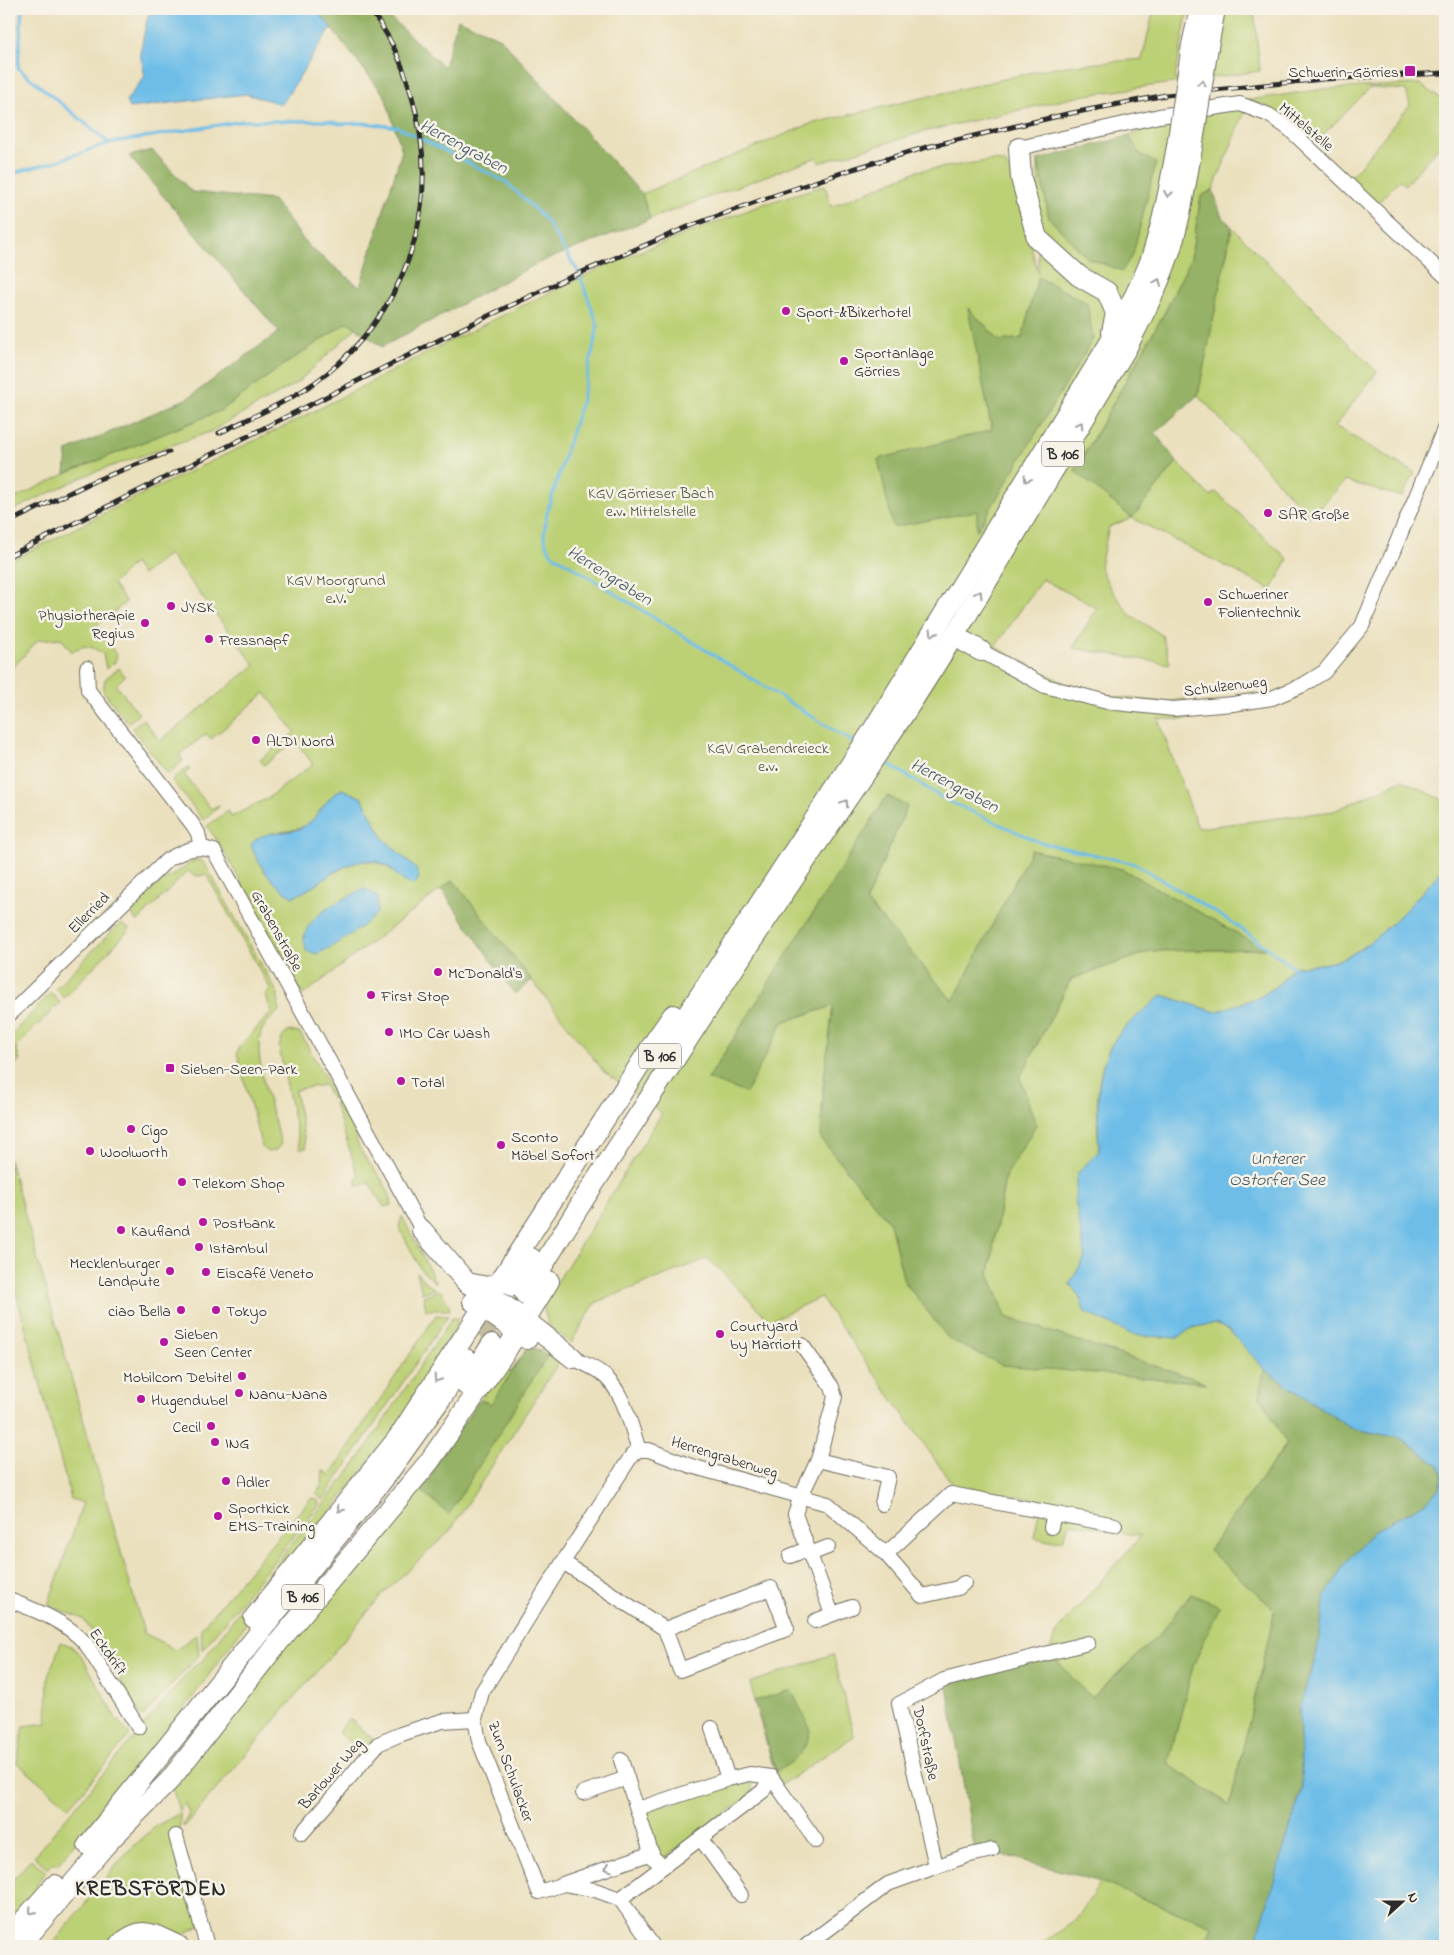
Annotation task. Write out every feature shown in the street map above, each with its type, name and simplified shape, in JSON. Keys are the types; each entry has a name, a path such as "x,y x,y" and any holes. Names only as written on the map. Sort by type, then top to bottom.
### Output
{"highway":[{"name":"B 106","path":"881,735 906,711 965,618 1127,347 1147,308 1165,266 1176,228 1185,147 1200,46 1200,9"},
{"name":"B 106","path":"1200,46 1215,9"},
{"name":"B 106","path":"20,1946 48,1914 102,1839 385,1477 442,1397 506,1317 749,945 815,833 881,735 1132,303 1150,262 1185,147"},
{"path":"1019,148 1022,178 1037,238 1079,276 1107,292 1116,313 1110,341"},
{"path":"1107,292 1125,288 1150,262"},
{"path":"906,711 946,654 973,646 965,618"},
{"path":"102,1839 170,1780 272,1650 429,1462 657,1038 774,869 815,833"},
{"path":"422,1230 465,1288 506,1317 573,1358"},
{"path":"465,1288 488,1287 506,1317"},
{"name":"B 106","path":"9,1938 102,1839"},
{"path":"28,1946 48,1914"},
{"path":"118,1946 130,1936 140,1932 148,1933 178,1946"}],"street":[{"name":"Mittelstelle","path":"1019,148 1159,116 1240,104 1269,115 1288,128 1445,276"},
{"name":"Schulzenweg","path":"973,646 1045,686 1106,702 1172,709 1233,704 1272,698 1303,685 1324,672 1362,626 1445,427"},
{"path":"87,668 88,690 193,825 198,833 200,848"},
{"name":"Ellerried","path":"9,1015 167,860 185,850 200,848"},
{"name":"Grabenstraße","path":"200,848 214,851 422,1230"},
{"path":"802,1345 832,1387 835,1397 818,1460 801,1496 795,1514 832,1614"},
{"path":"573,1358 599,1371 611,1382 619,1395 639,1450"},
{"name":"Herrengrabenweg","path":"639,1450 649,1450 691,1466 828,1504 886,1554 922,1596 958,1588 964,1583"},
{"name":"Zum Schulacker","path":"564,1884 539,1892 479,1741 475,1719 482,1692 632,1455 639,1450"},
{"path":"818,1460 888,1477 882,1504"},
{"path":"886,1554 951,1494 1052,1521 1115,1525"},
{"path":"790,1556 828,1547"},
{"path":"563,1562 665,1628 680,1670 787,1629 771,1588 665,1628"},
{"name":"Eckdrift","path":"9,1600 53,1618 78,1635 86,1644 138,1727"},
{"path":"815,1621 852,1608"},
{"name":"Dorfstraße","path":"936,1866 899,1704 944,1680 1088,1643"},
{"name":"Barlower Weg","path":"302,1833 378,1744 401,1734 442,1721 475,1719"},
{"path":"712,1728 728,1779"},
{"path":"621,1760 653,1858 664,1866"},
{"path":"638,1809 728,1779 750,1774 771,1777 816,1841"},
{"path":"620,1899 764,1791 771,1777"},
{"path":"584,1792 628,1778"},
{"path":"176,1836 207,1946"},
{"path":"701,1839 741,1895"},
{"path":"806,1946 888,1884 966,1856 992,1850"},
{"path":"564,1884 652,1853"},
{"path":"564,1884 595,1890 620,1899 653,1946"}],"green space":[{"path":"316,9 381,9 444,67 458,19 500,38 642,194 650,219 538,263 382,347 348,322 282,366 222,410 65,474 67,451 188,398 279,332 129,156 152,150 192,192 273,200 309,247 360,287 402,151 385,96"},
{"path":"1154,9 1188,9 1175,79 1211,74 1226,9 1254,9 1260,71 1086,95 923,132 819,163 817,157 650,219 642,194 810,124 1055,67 1142,59"},
{"path":"1420,84 1445,102 1445,140 1405,185 1399,180 1377,204 1350,178 1410,105 1406,90 1370,88 1313,145 1265,105 1249,101 1213,190 1201,196 1191,258 1166,310 1075,470 1132,518 1109,527 1100,566 1109,586 1129,614 1162,635 1170,664 1073,648 1097,608 1042,579 995,647 1070,686 1115,697 1166,702 1185,699 1189,719 1158,719 1198,828 1334,811 1402,780 1445,801 1445,867 1396,919 1368,944 1334,962 1293,967 1280,983 1262,996 1216,1012 1162,995 1126,1027 1116,1038 1103,1064 1097,1107 1099,1151 1077,1174 1085,1257 1070,1284 1079,1296 1085,1312 1176,1338 1204,1324 1225,1328 1242,1343 1264,1369 1260,1397 1287,1443 1209,1550 1275,1610 1230,1805 1168,1764 1193,1666 1159,1635 1091,1698 1049,1653 1056,1632 1141,1536 1070,1523 1063,1540 1049,1541 1034,1537 1041,1500 953,1485 820,1297 770,1321 708,1258 595,1303 571,1343 548,1325 543,1305 662,1113 604,1072 453,880 303,995 221,846 207,826 228,811 231,817 268,798 313,764 295,741 264,765 260,760 295,732 265,693 211,739 206,734 179,755 183,761 168,774 132,728 143,719 160,741 255,665 169,554 142,575 134,563 113,584 126,602 95,627 117,655 115,662 106,669 103,654 88,647 80,647 72,652 61,638 38,640 9,672 9,562 114,508 291,423 448,342 613,262 764,204 825,185 831,207 917,171 994,160 1005,163 1013,174 1038,274 1038,160 1049,218 1139,153 1129,136 1164,121 1249,100 1324,89","holes":["1038,277 977,529 978,511 992,430 969,309 1000,341 1022,338","342,789 362,798 383,838 416,869 396,874 382,864 369,861 356,863 343,868 292,897 264,871 271,833 305,826 314,820 337,792","888,796 907,807 866,901 953,1001 1122,869 1264,949 1151,951 1071,979 1020,1078 1036,1125 1005,1177 989,1273 1006,1317 1204,1383 949,1339 904,1281 890,1223 821,1139 823,1088 833,1006 783,1022 708,1079"]},
{"path":"1129,136 1139,153 1156,163 1133,254 1122,271 1087,258 1049,218 1038,160"},
{"path":"1213,190 1221,215 1232,227 1198,395 1155,433 1177,462 1132,518 1075,471 1166,310 1191,258 1201,196"},
{"path":"1232,227 1377,372 1335,426 1415,473 1402,497 1345,481 1310,517 1198,395"},
{"path":"1038,277 1087,303 1093,339 977,531 977,511 893,527 878,459 992,430 968,308 1000,341 1022,338"},
{"path":"348,322 356,328 297,383 210,432 89,474 9,512 9,501 65,474 222,410 282,366"},
{"path":"1177,462 1210,496 1216,492 1288,559 1272,590 1132,518"},
{"path":"119,668 125,676 116,685 139,714 128,723 103,691 105,679"},
{"path":"188,767 190,770 184,774 211,809 218,805 219,807 203,820 172,780"},
{"path":"887,796 907,806 866,901 953,1001 1031,850 1122,869 1265,949 1151,951 1071,979 1020,1078 1036,1125 1005,1177 989,1273 1006,1317 1207,1383 1002,1365 949,1339 904,1281 890,1223 821,1139 823,1088 833,1006 783,1022 746,1093 708,1079"},
{"path":"195,860 202,861 205,864 278,994 280,1010 264,1027 259,1041 261,1070 281,1144 276,1150 268,1152 262,1148 237,1053 239,1047 272,1012 265,994 271,990 206,874 197,876 188,871 137,922 131,912 157,885"},
{"path":"453,880 532,980 515,994 441,889"},
{"path":"120,923 130,929 64,998 55,989"},
{"path":"51,993 60,1003 16,1047 20,1061 12,1069 9,1064 9,1037"},
{"path":"289,1031 300,1033 336,1097 332,1099 324,1085 295,1090 306,1148 300,1149 279,1047 283,1036"},
{"path":"338,1101 355,1133 357,1143 390,1195 392,1205 384,1207 369,1183 358,1186 355,1180 359,1178 334,1103"},
{"path":"9,1159 144,1633 176,1650 197,1634 199,1655 142,1717 83,1619 48,1605 83,1503 71,1499 9,1266"},
{"path":"402,1216 436,1283 421,1270 399,1227"},
{"path":"417,1272 426,1283 436,1289 422,1293"},
{"path":"440,1290 450,1310 426,1310 423,1296"},
{"path":"436,1315 448,1316 323,1500 316,1494 322,1485 323,1470 330,1475"},
{"path":"452,1318 458,1318 455,1329 438,1356 442,1359 432,1382 285,1570 184,1709 57,1865 54,1862 48,1869 34,1856 192,1668 203,1660 248,1599 356,1463"},
{"path":"534,1348 559,1362 450,1531 382,1595 184,1827 183,1825 189,1814 185,1803 179,1811 171,1783 417,1488 423,1487 433,1473 433,1468 503,1367 511,1372 525,1351"},
{"path":"534,1348 548,1355 449,1514 418,1488 423,1487 433,1473 433,1468 480,1399 491,1404 525,1351"},
{"path":"1264,1369 1350,1428 1400,1438 1438,1465 1443,1473 1439,1488 1428,1501 1374,1531 1325,1597 1317,1653 1299,1708 1302,1788 1260,1932 1258,1946 1204,1946 1212,1926 1101,1882 974,1847 946,1680 1049,1653 1092,1698 1159,1635 1191,1594 1220,1606 1193,1666 1168,1764 1230,1805 1275,1610 1209,1550 1287,1444 1260,1397"},
{"path":"311,1498 318,1500 319,1505 202,1650 201,1628"},
{"path":"61,1642 71,1646 81,1655 116,1718 130,1735 69,1807 17,1763 24,1726 47,1723 48,1677"},
{"path":"833,1654 854,1736 781,1785 772,1763 750,1683"},
{"path":"791,1690 811,1730 798,1756 776,1772 754,1701"},
{"path":"349,1718 374,1740 362,1753 338,1732"},
{"path":"743,1780 749,1781 752,1784 753,1793 666,1857 658,1856 646,1817 651,1810"},
{"path":"180,1813 180,1827 176,1836 201,1925 169,1942 148,1933 118,1946 51,1946 127,1852 156,1826"},
{"path":"31,1859 46,1872 36,1884 39,1887 9,1922 9,1885"},
{"path":"1101,1882 1212,1926 1204,1946 1039,1946 1076,1920"}],"water":[{"path":"152,9 316,9 331,27 282,104 246,94 129,108 126,101 145,76 140,53 148,16"},
{"path":"342,789 362,798 383,838 416,869 419,877 416,884 410,884 402,880 386,865 381,863 357,862 346,866 292,897 267,874 251,845 255,840 267,834 293,831 306,825 317,815 330,798"},
{"name":"Unterer Ostorfer See","path":"1445,867 1445,1946 1258,1946 1259,1932 1302,1788 1299,1708 1317,1653 1325,1597 1350,1557 1374,1531 1428,1501 1439,1488 1443,1473 1438,1465 1400,1438 1350,1428 1264,1369 1230,1331 1216,1324 1194,1327 1176,1338 1133,1335 1085,1312 1079,1296 1070,1284 1085,1257 1075,1199 1077,1174 1099,1151 1098,1093 1100,1078 1109,1051 1116,1038 1126,1027 1162,995 1216,1012 1262,996 1280,983 1293,967 1334,962 1368,944 1396,920"},
{"path":"364,889 378,898 377,913 349,936 325,950 317,954 306,951 304,939 306,930 312,922 328,908"}],"waterway":[{"name":"Herrengraben","path":"22,9 18,68 109,143"},
{"name":"Herrengraben","path":"9,174 51,163 109,143 243,121 329,121 340,124 364,123 398,127 506,182 545,219 579,273 598,326 581,403 547,513 544,533 546,544 552,554 856,744"},
{"name":"Herrengraben","path":"882,760 946,800 1039,842 1136,864 1236,925 1293,967"}],"tunnel":[{"path":"481,1337 503,1302"}],"railway":[{"path":"219,433 296,395 337,365 364,337 386,306 403,274 414,240 421,204 423,168 420,131 404,70 389,38 369,9"},
{"path":"9,556 461,329 566,279 690,226 853,169 927,147 1067,114 1166,95 1323,79 1445,73"},
{"path":"9,522 94,481 169,452"}],"place":[{"name":"Schwerin-Görries","path":"1410,71"},
{"name":"Sport-&Bikerhotel","path":"786,311"},
{"name":"Sportanlage Görries","path":"844,361"},
{"name":"SAR Große","path":"1268,513"},
{"name":"Schweriner Folientechnik","path":"1208,602"},
{"name":"JYSK","path":"171,606"},
{"name":"Physiotherapie Regius","path":"145,623"},
{"name":"Fressnapf","path":"209,639"},
{"name":"ALDI Nord","path":"256,740"},
{"name":"McDonald's","path":"438,972"},
{"name":"First Stop","path":"371,995"},
{"name":"IMO Car Wash","path":"389,1032"},
{"name":"Sieben-Seen-Park","path":"170,1068"},
{"name":"Total","path":"401,1081"},
{"name":"Cigo","path":"131,1129"},
{"name":"Sconto Möbel Sofort","path":"501,1145"},
{"name":"Woolworth","path":"90,1151"},
{"name":"Telekom Shop","path":"182,1182"},
{"name":"Postbank","path":"203,1222"},
{"name":"Kaufland","path":"121,1230"},
{"name":"Istambul","path":"199,1247"},
{"name":"Mecklenburger Landpute","path":"170,1271"},
{"name":"Eiscafé Veneto","path":"206,1272"},
{"name":"ciao Bella","path":"181,1310"},
{"name":"Tokyo","path":"216,1310"},
{"name":"Courtyard by Marriott","path":"720,1334"},
{"name":"Sieben Seen Center","path":"164,1342"},
{"name":"Mobilcom Debitel","path":"242,1376"},
{"name":"Nanu-Nana","path":"239,1393"},
{"name":"Hugendubel","path":"141,1399"},
{"name":"Cecil","path":"211,1426"},
{"name":"ING","path":"215,1442"},
{"name":"Adler","path":"226,1481"},
{"name":"Sportkick EMS-Training","path":"218,1516"}],"district":[{"name":"KREBSFÖRDEN","path":"151,1888"}],"park label":[{"name":"KGV Görrieser Bach e.v. Mittelstelle","path":"651,501"},
{"name":"KGV Moorgrund e.V.","path":"336,588"},
{"name":"KGV Grabendreieck e.v.","path":"768,756"}]}
